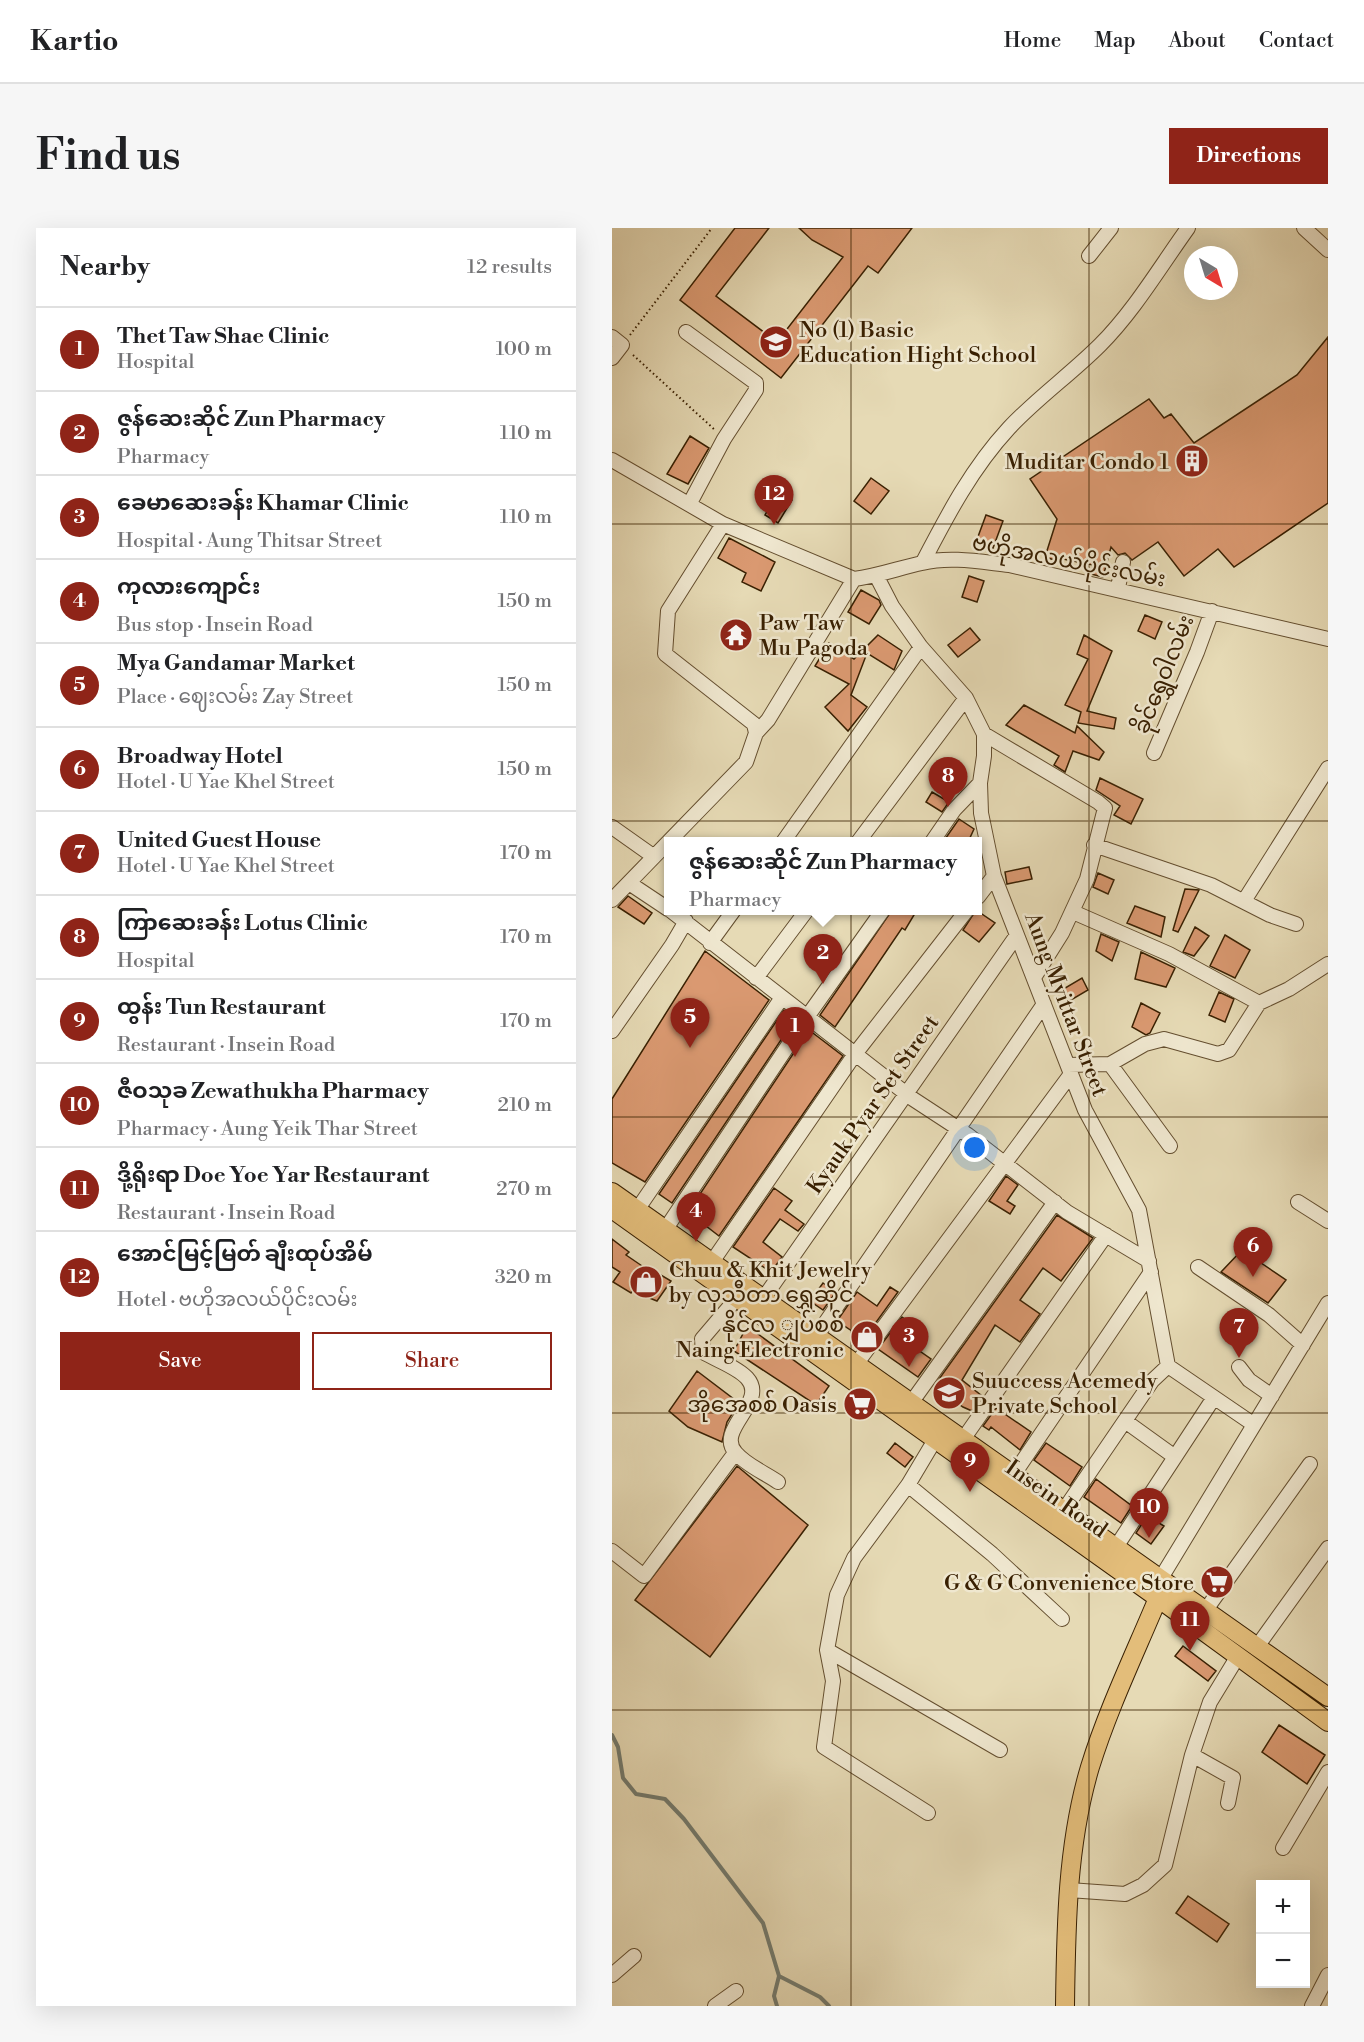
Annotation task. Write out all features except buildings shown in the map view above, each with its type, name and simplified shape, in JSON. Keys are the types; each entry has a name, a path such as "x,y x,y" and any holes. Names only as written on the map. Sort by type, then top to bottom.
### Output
{"main road":[{"name":"Insein Road","path":"614,1200 637,1210 817,1335 1328,1697"},
{"name":"Insein Road","path":"614,1200 737,1298 1328,1722"},
{"path":"1065,2006 1069,1890 1079,1815 1090,1767 1158,1598"}],"street":[{"path":"1089,256 1111,228"},
{"path":"924,562 953,503 977,465 1010,427 1100,345 1119,323 1188,228"},
{"path":"1304,228 1328,250"},
{"path":"686,332 756,383 756,390 724,439 690,503"},
{"path":"612,358 617,341"},
{"path":"612,460 723,524 854,579 768,720 755,728 746,762 672,837"},
{"path":"723,524 668,611 665,654 755,728"},
{"name":"ဗဟိုအလယ်ပိုင်းလမ်း","path":"854,579 877,576 924,562 962,560 1009,565 1118,588 1328,639"},
{"path":"1118,588 1123,562"},
{"name":"Aung Myittar Street","path":"877,576 892,606 921,647 966,698 984,734 980,783 981,813 994,876 1035,976 1085,1110 1139,1210 1168,1366"},
{"name":"ခိုင်ရွှေဝါလမ်း","path":"1154,753 1212,611"},
{"path":"787,837 921,647"},
{"path":"862,837 966,698"},
{"path":"984,734 1105,808 1087,879 1073,912 1035,976"},
{"path":"1244,902 1328,768"},
{"path":"935,837 954,810 980,783"},
{"path":"612,827 653,856"},
{"path":"612,900 664,845"},
{"path":"1094,845 1211,885 1270,915 1296,924"},
{"path":"982,892 994,876"},
{"path":"629,883 664,907"},
{"path":"1073,912 1169,954 1259,1003"},
{"path":"677,915 781,999 905,1093 957,1128 1055,1202 1150,1267 1014,1474"},
{"path":"711,943 731,915"},
{"path":"756,978 803,915"},
{"path":"665,1230 807,1017 879,915"},
{"path":"712,1262 855,1054 963,915"},
{"path":"612,1031 686,921"},
{"name":"Kyauk Pyar Set Street","path":"763,1299 1017,935"},
{"path":"857,1363 1070,1070 1110,1064 1145,1044 1164,1039 1218,1054 1229,1050 1243,1032 1259,1003 1306,980 1328,964"},
{"path":"637,1210 781,999"},
{"path":"817,1335 1044,1004"},
{"path":"1110,1064 1170,1146"},
{"path":"901,1416 1055,1202"},
{"path":"1298,1202 1328,1221"},
{"path":"964,1438 1106,1235"},
{"path":"1198,1267 1269,1315 1303,1345"},
{"path":"612,1551 644,1576 735,1453 732,1434 752,1397 753,1385 746,1376 703,1352 701,1347 702,1339 737,1298"},
{"path":"1158,1598 1161,1578 1328,1303"},
{"path":"1064,1510 1152,1381 1168,1366 1213,1399 1253,1424"},
{"path":"1239,1367 1249,1380 1272,1396"},
{"path":"1116,1547 1213,1399"},
{"path":"1125,1421 1175,1457"},
{"path":"928,1813 824,1747 833,1681 827,1650 837,1595 854,1558 908,1485 934,1440 946,1425"},
{"path":"735,1453 778,1482"},
{"path":"1205,1611 1310,1464"},
{"path":"908,1485 992,1554 1062,1619"},
{"path":"1256,1648 1328,1548"},
{"path":"827,1650 1000,1750"},
{"path":"1069,1890 1125,1894 1143,1885 1165,1865 1192,1755 1210,1702 1238,1656"},
{"path":"1192,1755 1233,1778 1228,1803"},
{"path":"1283,1848 1328,1772"},
{"path":"612,1975 634,1956"},
{"path":"1312,2006 1328,1975"},
{"path":"715,2006 736,1991"}],"path":[{"path":"712,228 617,341 724,439"}],"waterway":[{"path":"612,1735 618,1747 623,1778 636,1794 665,1799 684,1819 763,1923 779,1976 820,1997 829,2006"},
{"path":"777,2006 774,1996 779,1976"}],"place":[{"name":"No (1) Basic Education Hight School","path":"776,342"},
{"name":"Muditar Condo 1","path":"1192,461"},
{"name":"အောင်မြင့်မြတ် ချီးထုပ်အိမ်","path":"774,525"},
{"name":"Paw Taw Mu Pagoda","path":"736,635"},
{"name":"ကြာဆေးခန်း Lotus Clinic","path":"948,807"},
{"name":"ဇွန်ဆေးဆိုင် Zun Pharmacy","path":"823,984"},
{"name":"Mya Gandamar Market","path":"690,1048"},
{"name":"Thet Taw Shae Clinic","path":"795,1057"},
{"name":"ကုလားကျောင်း","path":"696,1242"},
{"name":"Broadway Hotel","path":"1253,1277"},
{"name":"Chuu & Khit Jewelry by လှသီတာ ရွှေဆိုင်","path":"646,1282"},
{"name":"နိုင်လ ျှပ်စစ် Naing Electronic","path":"867,1337"},
{"name":"United Guest House","path":"1239,1358"},
{"name":"ခေမာဆေးခန်း Khamar Clinic","path":"909,1367"},
{"name":"Suuccess Acemedy Private School","path":"949,1393"},
{"name":"အိုအေစစ် Oasis","path":"860,1404"},
{"name":"ထွန်း Tun Restaurant","path":"970,1492"},
{"name":"ဇီဝသုခ Zewathukha Pharmacy","path":"1149,1538"},
{"name":"G & G Convenience Store","path":"1217,1582"},
{"name":"ဒို့ရိုးရာ Doe Yoe Yar Restaurant","path":"1190,1651"}]}
